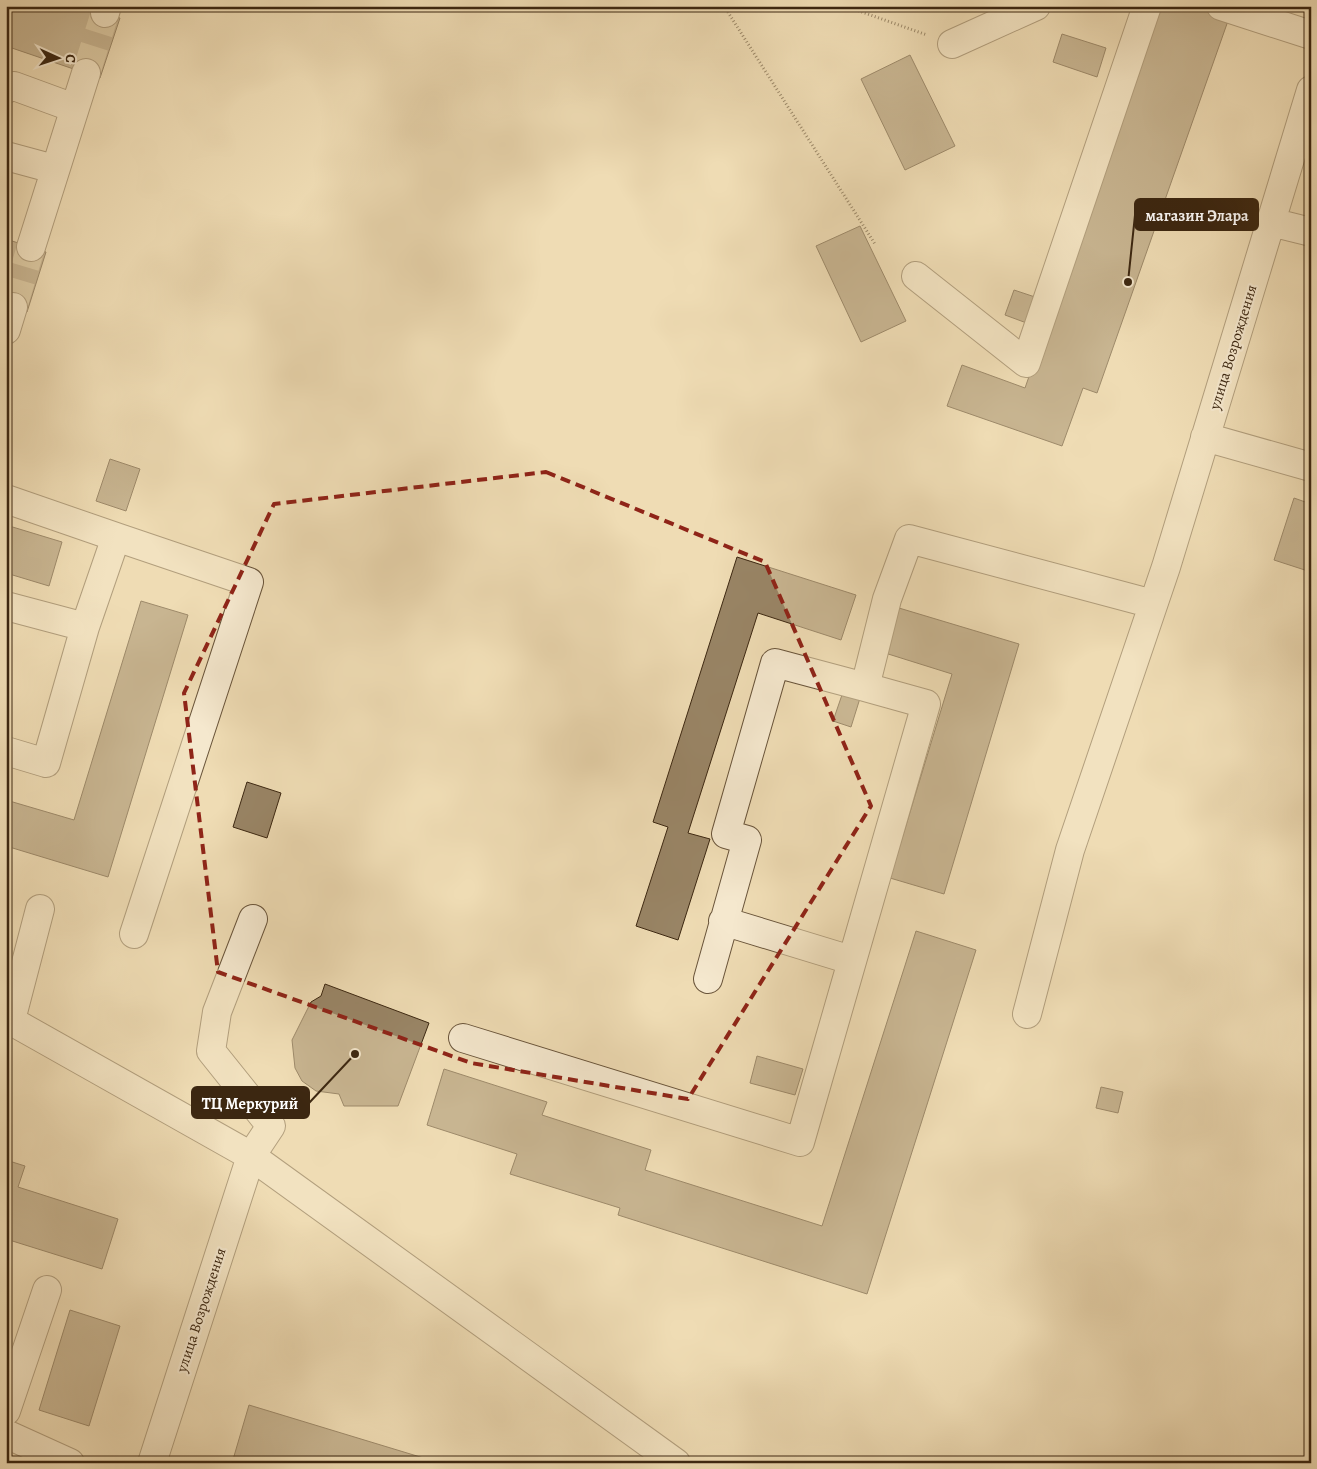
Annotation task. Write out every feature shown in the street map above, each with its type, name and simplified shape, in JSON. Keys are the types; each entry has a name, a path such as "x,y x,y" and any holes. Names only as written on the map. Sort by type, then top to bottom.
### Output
{"street":[{"path":"952,44 1036,6"},
{"path":"916,276 1026,363 1147,6"},
{"path":"1221,6 1311,35"},
{"path":"31,247 54,169 86,73"},
{"path":"6,89 14,86 74,108"},
{"name":"улица Возрождения","path":"1027,1014 1070,850 1153,604 1311,90"},
{"path":"6,156 54,169"},
{"path":"1271,222 1311,232"},
{"path":"1205,437 1311,467"},
{"path":"6,499 249,582 134,934"},
{"path":"6,751 46,763 85,627 116,537"},
{"path":"865,686 887,599 909,539 1153,604"},
{"path":"6,606 85,627"},
{"path":"463,1038 800,1142 926,704 775,663 726,834 747,840 708,979"},
{"path":"40,910 8,1019 251,1156 676,1463"},
{"name":"улица Возрождения","path":"152,1463 251,1156 271,1126 211,1052 217,1012 253,919"},
{"path":"723,922 851,960"},
{"path":"6,1411 47,1290"},
{"path":"6,1434 70,1463"}],"path":[{"path":"724,6 875,244"},
{"path":"845,6 952,44"}],"highlighted area":[{"path":"546,472 765,562 871,806 688,1099 471,1063 218,972 184,693 274,504"}],"building":[{"path":"6,6 85,6 120,18 100,78 6,46"},
{"path":"1158,6 1196,6 1229,18 1097,393 1083,388 1062,446 947,406 962,365 1025,388"},
{"path":"1062,34 1106,48 1097,77 1053,62"},
{"path":"910,55 955,146 905,170 861,79"},
{"path":"860,226 906,321 861,342 816,246"},
{"path":"6,239 46,252 27,312 6,305"},
{"path":"1014,290 1041,299 1032,325 1005,315"},
{"path":"110,459 140,469 126,511 96,501"},
{"path":"1294,498 1311,504 1311,572 1274,560"},
{"path":"6,525 62,542 49,586 6,573"},
{"path":"737,557 856,595 841,640 758,613 688,833 710,839 678,940 636,926 668,827 653,822"},
{"path":"141,601 188,615 108,877 6,846 6,800 74,820"},
{"path":"899,608 1019,644 944,894 890,878 952,674 885,653"},
{"path":"844,689 861,695 851,727 833,721"},
{"path":"247,782 281,793 267,838 233,827"},
{"path":"916,931 976,950 867,1294 618,1215 620,1208 510,1174 517,1154 427,1125 444,1069 547,1102 542,1115 651,1150 645,1170 822,1226"},
{"path":"325,984 429,1023 398,1106 344,1106 339,1094 316,1091 302,1081 295,1068 292,1040 311,1002 321,996"},
{"path":"757,1056 803,1069 795,1095 750,1083"},
{"path":"1101,1087 1123,1092 1118,1113 1096,1108"},
{"path":"6,1160 25,1166 18,1187 118,1219 102,1269 6,1239"},
{"path":"70,1310 120,1326 89,1426 39,1410"},
{"path":"249,1405 440,1463 232,1463"}],"tunnel":[{"path":"86,73 105,13"},
{"path":"13,307 31,247"}],"place":[{"name":"магазин Элара","path":"1128,282"},
{"name":"ТЦ Меркурий","path":"355,1054"}]}
